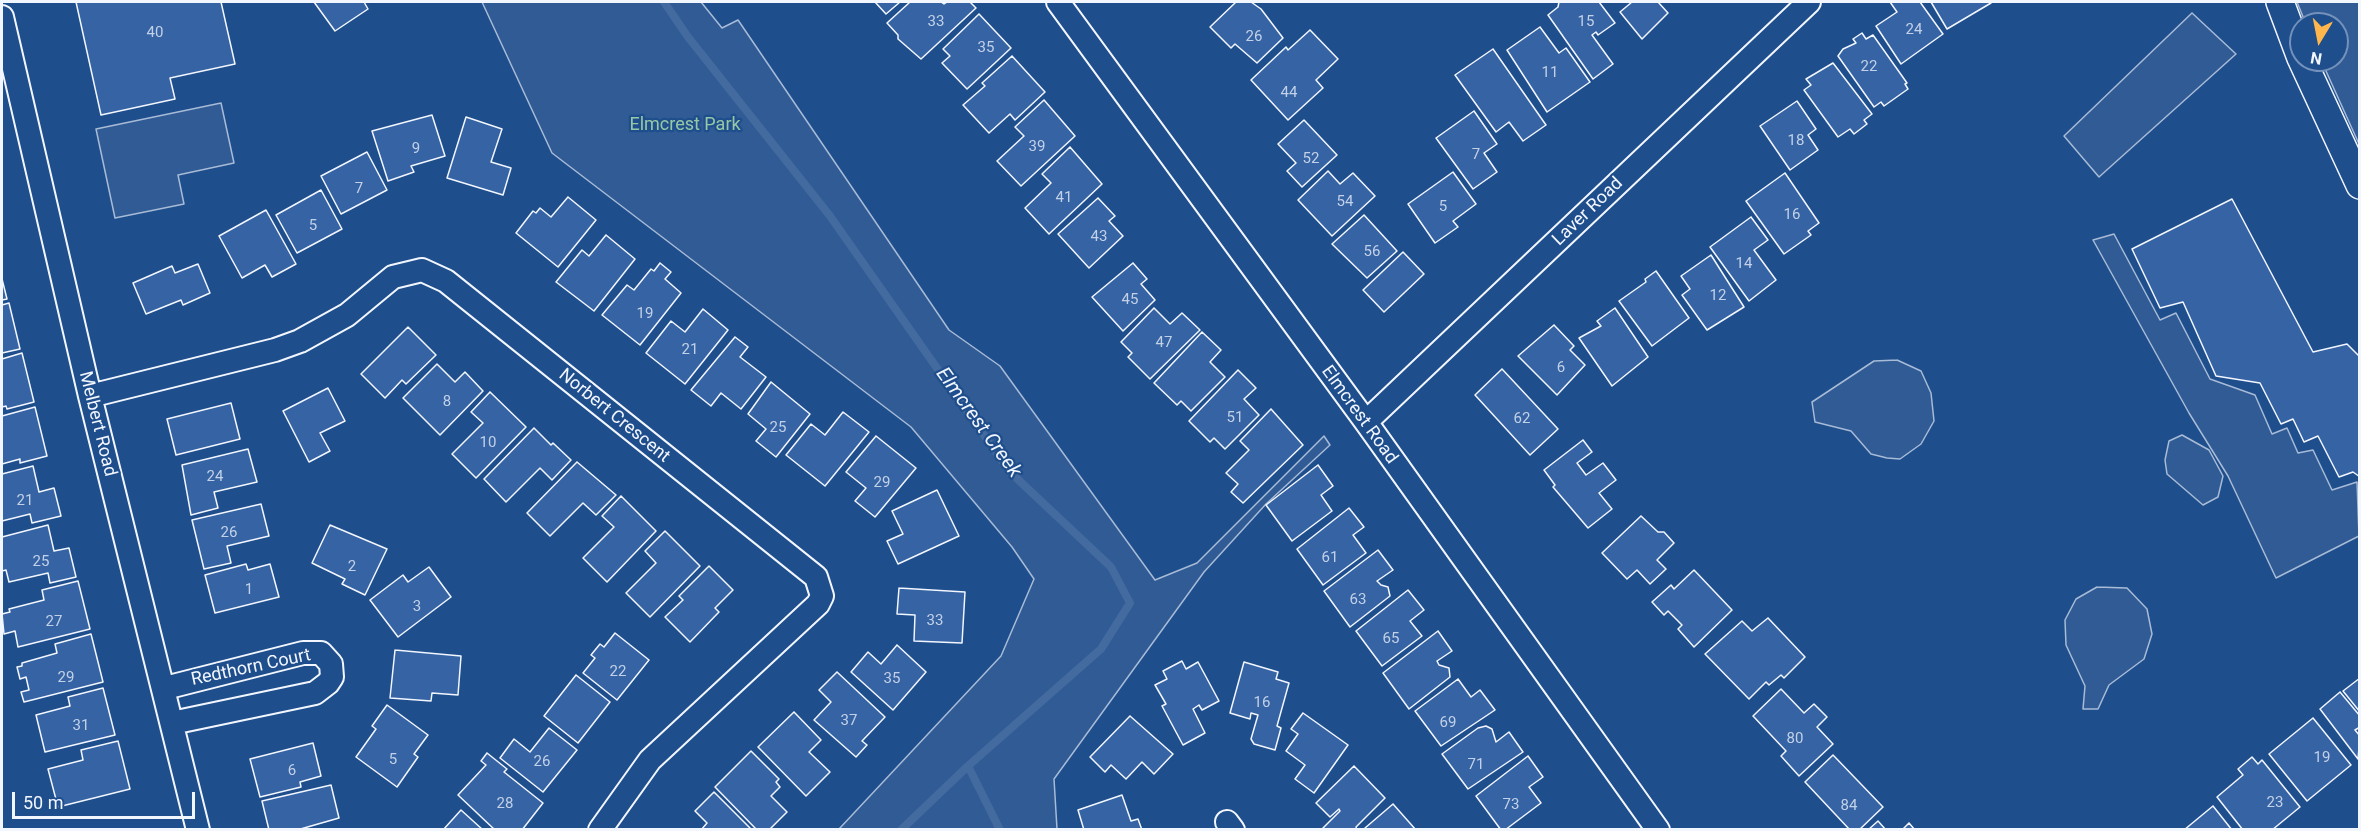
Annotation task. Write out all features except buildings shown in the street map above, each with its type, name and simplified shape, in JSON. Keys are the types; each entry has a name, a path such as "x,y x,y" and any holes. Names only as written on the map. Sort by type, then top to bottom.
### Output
{"street":[{"name":"Elmcrest Road","path":"1058,2 1366,422 1658,830"},
{"name":"Laver Road","path":"1366,422 1809,2"},
{"path":"2280,2 2289,26"},
{"name":"Melbert Road","path":"2,17 90,396 165,688 198,830"},
{"path":"2307,72 2360,185"},
{"name":"Norbert Crescent","path":"90,396 275,350 300,341 347,315 393,277 422,270 446,281 816,577 822,596 818,604 651,760 600,830"},
{"name":"Redthorn Court","path":"165,688 303,653 321,653 331,664 332,676 328,683 315,693 172,723"}],"shaded area":[{"name":"Elmcrest Park","path":"482,2 701,2 722,28 738,20 949,330 1000,366 1155,580 1197,563 1324,436 1330,445 1266,504 1204,572 1054,779 1057,829 839,829 1001,656 1034,579 1012,547 911,427 552,153"},
{"path":"2297,2 2359,2 2359,144 2326,72 2349,72 2349,12 2301,12"},
{"path":"2192,13 2236,54 2099,177 2064,136"},
{"path":"221,103 234,163 178,175 184,204 115,218 96,129"},
{"path":"2114,234 2160,320 2176,313 2210,379 2255,395 2272,434 2287,428 2298,453 2313,450 2332,490 2357,482 2359,536 2276,578 2228,476 2189,413 2093,240"},
{"path":"1897,360 1921,371 1931,393 1934,421 1921,444 1900,459 1887,458 1871,454 1851,431 1815,422 1812,402 1874,361"},
{"path":"2182,435 2209,450 2223,476 2218,497 2203,505 2167,474 2165,460 2169,441"},
{"path":"2097,587 2127,588 2147,609 2152,634 2144,659 2109,685 2098,709 2083,709 2085,686 2066,645 2065,620 2076,599"}],"waterway":[{"name":"Elmcrest Creek","path":"664,2 688,37 830,216 1010,472 1111,567 1130,603 1101,649 968,766 901,830"},
{"path":"968,766 1000,830"}]}
